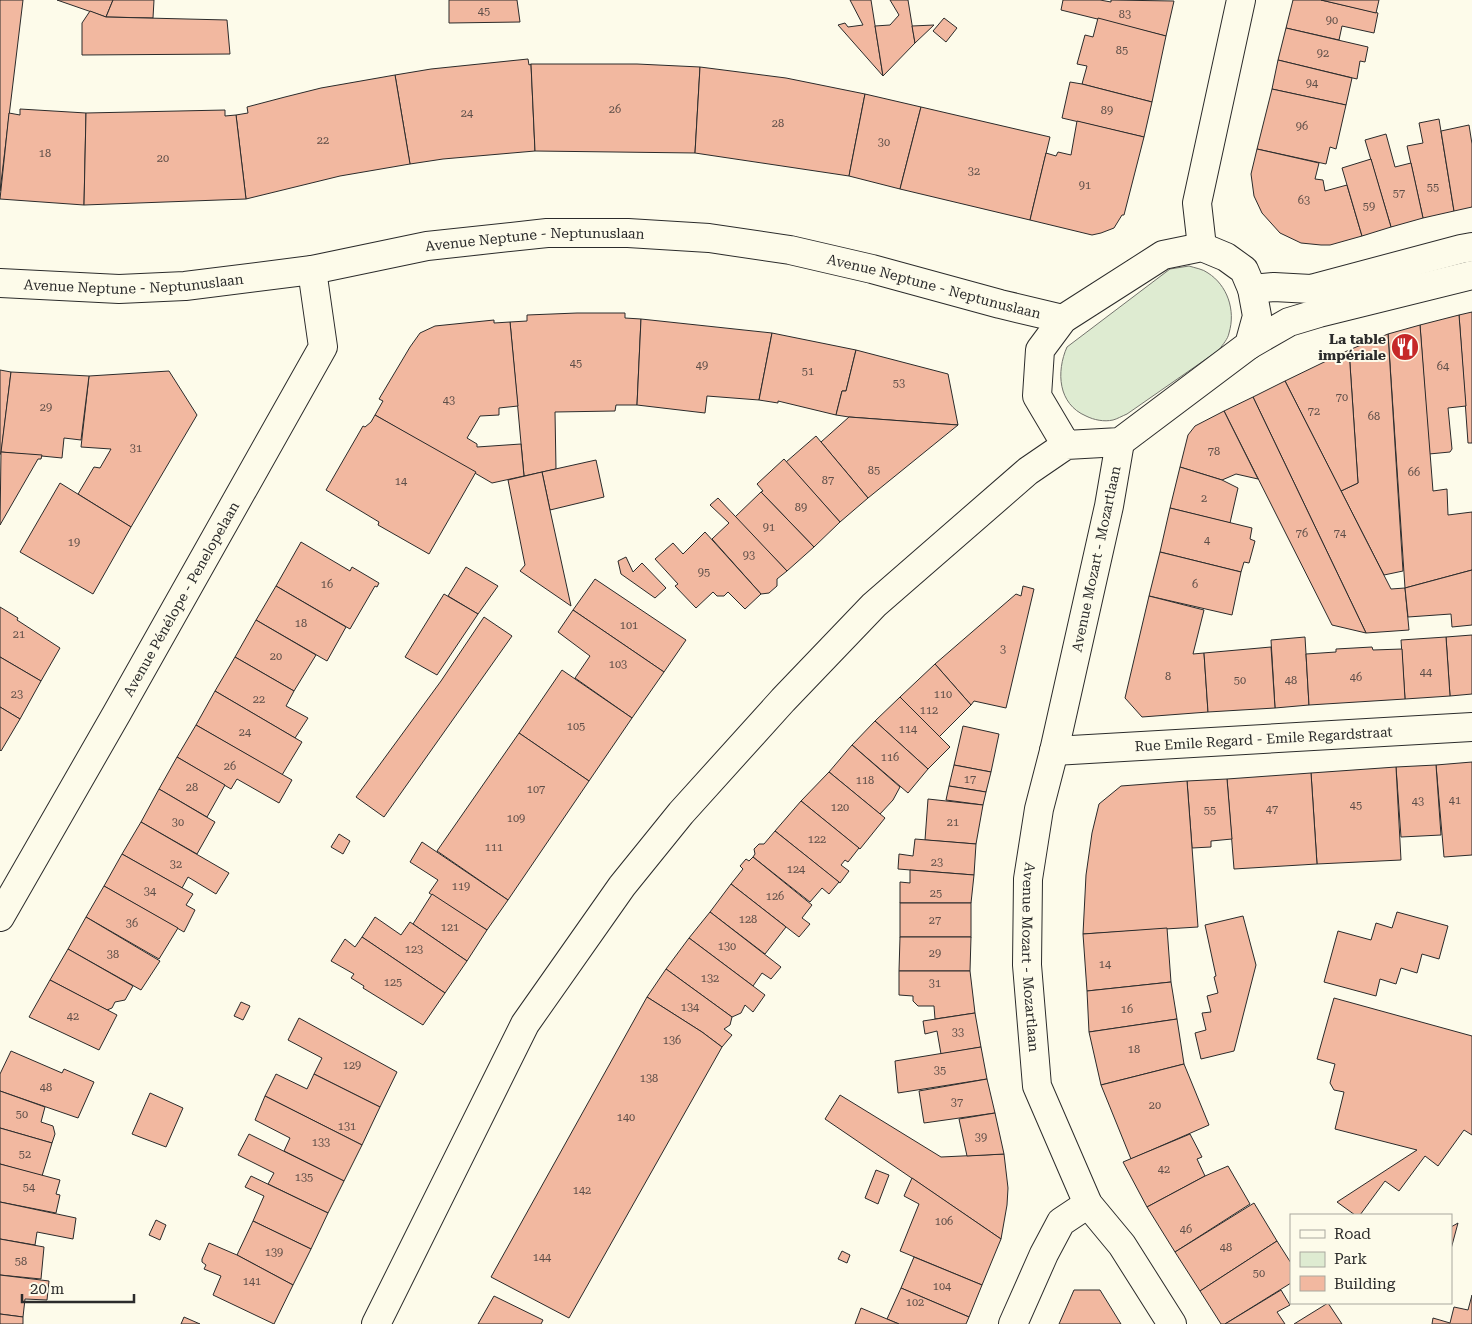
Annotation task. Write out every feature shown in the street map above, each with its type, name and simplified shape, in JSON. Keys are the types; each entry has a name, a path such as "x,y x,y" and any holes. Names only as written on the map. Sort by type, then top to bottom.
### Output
{"street":[{"path":"1202,247 1197,203 1242,0"},
{"name":"Avenue Neptune - Neptunuslaan","path":"0,283 128,289 214,284 312,270 427,246 547,234 628,233 709,238 790,250 872,269 1063,319"},
{"path":"1066,445 1037,396 1040,350 1063,319 1163,256 1202,247 1226,257 1244,270 1252,289 1257,316 1249,345"},
{"path":"1252,289 1274,287 1311,289 1461,248 1472,247"},
{"name":"Avenue Pénélope - Penelopelaan","path":"0,917 323,347 312,270"},
{"path":"376,1324 525,1024 622,886 680,813 782,700 874,604 1028,471 1066,445 1120,442 1249,345 1289,322 1472,275"},
{"name":"Avenue Mozart - Mozartlaan","path":"1120,442 1109,506 1054,751 1039,809 1028,879 1027,965 1037,1086 1088,1204 1122,1245 1172,1324"},
{"name":"Rue Emile Regard - Emile Regardstraat","path":"1054,751 1472,727"},
{"path":"1014,1324 1044,1254 1061,1222 1088,1204"}],"green space":[{"path":"1189,266 1204,270 1215,278 1225,291 1228,299 1231,324 1228,337 1219,350 1127,414 1116,419 1096,420 1077,411 1070,404 1062,386 1061,367 1067,347 1170,269"}],"building":[{"path":"0,0 23,0 0,191"},
{"path":"57,0 113,0 106,17"},
{"path":"113,0 154,0 153,18 106,17"},
{"path":"449,0 517,0 520,22 449,23"},
{"path":"850,0 871,0 883,76 838,25 845,23 848,27 863,25"},
{"path":"890,0 908,0 915,43 883,76 875,26 890,25 899,15"},
{"path":"1063,0 1100,0 1111,2 1111,0 1174,1 1166,36 1061,10"},
{"path":"1293,0 1321,0 1378,13 1374,33 1342,26 1339,40 1286,28"},
{"path":"1321,0 1379,0 1376,13"},
{"path":"90,11 106,17 227,20 230,54 82,55 82,23"},
{"path":"944,18 957,28 946,42 933,31"},
{"path":"1098,18 1166,36 1152,102 1082,84 1087,66 1077,64 1085,35 1093,37"},
{"path":"934,25 915,43 912,26"},
{"path":"1286,28 1368,47 1365,62 1360,61 1357,79 1278,60"},
{"path":"528,59 529,65 531,64 535,151 443,159 410,164 395,75 431,69"},
{"path":"1278,60 1352,78 1346,105 1272,89"},
{"path":"531,64 637,64 700,67 695,153 535,151"},
{"path":"700,67 786,78 865,94 849,176 695,153"},
{"path":"395,75 410,164 340,176 246,199 236,115 248,113 247,107 285,97 321,88"},
{"path":"1070,82 1152,102 1144,137 1062,118"},
{"path":"1272,89 1346,105 1336,149 1330,147 1326,164 1257,149"},
{"path":"865,94 921,107 900,189 849,176"},
{"path":"921,107 1050,137 1030,220 900,189"},
{"path":"20,109 86,113 84,205 0,199 9,113 20,115"},
{"path":"225,110 225,116 236,115 246,199 84,205 86,113"},
{"path":"1439,119 1454,211 1423,218 1407,146 1423,143 1419,123"},
{"path":"1077,121 1144,137 1124,215 1122,215 1114,228 1092,235 1030,220 1046,153 1056,156 1058,152 1071,155"},
{"path":"1469,125 1472,144 1472,207 1454,211 1441,131"},
{"path":"1386,134 1395,167 1411,163 1423,218 1391,227 1365,140"},
{"path":"1257,149 1319,163 1315,179 1323,180 1325,191 1347,185 1362,236 1330,245 1321,245 1301,243 1280,233 1262,213 1254,196 1251,174"},
{"path":"1371,159 1391,227 1362,236 1342,168"},
{"path":"1472,312 1472,443 1468,443 1459,315"},
{"path":"625,313 625,318 641,319 637,405 616,405 615,411 555,412 556,469 524,476 510,322 527,321 527,315"},
{"path":"1459,315 1466,406 1448,408 1452,449 1450,452 1429,454 1420,325"},
{"path":"641,319 772,333 759,400 707,396 705,413 637,405"},
{"path":"494,320 494,323 510,322 518,406 499,408 499,415 480,416 467,438 477,444 477,447 521,444 524,476 492,483 375,415 383,401 379,399 420,333 435,326"},
{"path":"1420,325 1433,491 1447,489 1448,515 1472,512 1472,570 1405,588 1388,334"},
{"path":"772,333 856,350 846,391 842,391 836,415 778,401 778,403 759,400"},
{"path":"1388,334 1403,571 1384,575 1341,491 1358,483 1349,350"},
{"path":"856,350 948,374 958,425 836,415 842,391 846,391"},
{"path":"1349,350 1358,483 1341,491 1285,381"},
{"path":"0,370 11,372 1,454 0,454"},
{"path":"169,371 197,415 131,527 78,494 94,467 100,468 111,449 81,447 89,376"},
{"path":"11,372 89,376 81,440 64,438 62,458 1,452"},
{"path":"1285,381 1391,589 1405,588 1409,630 1366,633 1253,397"},
{"path":"1253,397 1366,633 1332,625 1224,411"},
{"path":"1224,411 1258,479 1236,474 1222,480 1180,467 1188,435 1195,426"},
{"path":"375,415 476,472 429,554 378,525 379,522 326,490 363,426 365,427 371,422"},
{"path":"849,417 958,425 868,498 821,442"},
{"path":"816,436 868,498 840,522 786,462"},
{"path":"1,452 42,455 0,525"},
{"path":"784,459 840,522 814,547 761,492 763,491 757,484"},
{"path":"596,460 604,497 550,510 542,472"},
{"path":"1180,467 1222,480 1238,488 1230,523 1170,508"},
{"path":"542,472 571,606 520,571 525,565 508,480"},
{"path":"60,483 131,527 93,594 20,552"},
{"path":"761,492 814,547 787,571 735,517"},
{"path":"718,498 787,571 777,579 777,586 769,593 761,594 712,539 729,523 710,505"},
{"path":"1170,508 1252,528 1250,539 1255,541 1249,563 1244,562 1241,572 1160,552"},
{"path":"705,532 761,594 745,609 728,592 724,596 717,596 713,592 696,608 675,586 678,584 655,559 673,543 683,554"},
{"path":"301,542 350,571 352,567 379,583 377,587 375,586 350,629 276,586"},
{"path":"1160,552 1241,572 1232,615 1149,596"},
{"path":"626,557 633,572 642,563 666,588 655,598 621,574 618,561"},
{"path":"466,567 498,586 478,614 448,596"},
{"path":"1472,570 1472,625 1452,627 1451,614 1408,617 1405,588"},
{"path":"595,579 686,640 664,672 573,610"},
{"path":"276,586 346,627 327,661 256,620"},
{"path":"1023,586 1034,589 1006,708 974,701 971,705 935,664 1016,594 1021,596"},
{"path":"444,594 478,614 437,675 405,657"},
{"path":"1149,596 1204,610 1193,654 1204,653 1208,712 1142,717 1125,698"},
{"path":"0,607 60,648 41,681 0,657"},
{"path":"573,610 664,672 632,718 575,678 590,656 558,632"},
{"path":"484,617 512,636 384,817 356,797 441,681"},
{"path":"256,620 316,655 294,691 235,657"},
{"path":"1472,635 1472,694 1450,696 1446,637"},
{"path":"1305,637 1309,705 1275,708 1271,640"},
{"path":"1446,637 1450,696 1405,699 1401,640"},
{"path":"1271,647 1275,708 1208,712 1204,653"},
{"path":"1372,647 1373,650 1402,649 1405,699 1309,705 1306,654 1336,652 1336,649"},
{"path":"0,657 41,681 20,719 0,707"},
{"path":"235,657 294,691 286,706 308,718 295,738 215,691"},
{"path":"935,664 971,705 939,737 900,697"},
{"path":"562,670 632,718 589,781 519,733"},
{"path":"215,691 302,742 282,775 196,725"},
{"path":"900,697 950,747 928,769 875,721"},
{"path":"0,707 20,719 1,751 0,750"},
{"path":"875,721 928,769 908,793 852,745"},
{"path":"196,725 292,780 279,803 237,779 231,789 177,757"},
{"path":"963,726 999,734 991,772 954,765"},
{"path":"519,733 589,781 508,900 437,851"},
{"path":"852,745 900,787 893,800 880,814 829,772"},
{"path":"177,757 225,785 207,817 159,789"},
{"path":"1472,762 1472,855 1444,857 1436,765"},
{"path":"954,765 991,772 986,792 949,786"},
{"path":"1436,765 1441,835 1401,837 1396,767"},
{"path":"1396,767 1401,860 1317,864 1311,773"},
{"path":"829,772 885,818 860,849 801,801"},
{"path":"1311,773 1317,864 1234,869 1227,779"},
{"path":"1227,779 1232,839 1211,841 1211,847 1192,848 1187,781"},
{"path":"1187,781 1198,927 1083,934 1086,875 1092,833 1099,804 1121,786"},
{"path":"949,786 986,792 983,805 946,800"},
{"path":"159,789 215,822 197,854 141,822"},
{"path":"928,799 983,805 976,844 925,840"},
{"path":"801,801 859,848 848,862 845,860 841,865 849,871 840,883 775,831"},
{"path":"141,822 229,873 216,894 188,877 182,888 122,854"},
{"path":"775,831 839,882 829,894 822,888 810,902 753,857 755,854 754,849 759,844 764,844"},
{"path":"339,834 350,841 343,854 331,847"},
{"path":"915,839 976,844 974,875 898,869 899,854 913,856"},
{"path":"422,842 508,900 487,930 429,893 438,880 410,862"},
{"path":"122,854 193,894 186,905 195,910 184,932 104,886"},
{"path":"753,857 812,905 802,918 810,924 799,937 731,884 743,869 740,866 746,859 749,861"},
{"path":"910,870 974,875 971,903 900,903 900,882 910,883"},
{"path":"731,884 786,927 765,954 710,912"},
{"path":"104,886 178,928 159,959 86,917"},
{"path":"432,894 487,930 467,961 413,924"},
{"path":"900,903 971,903 971,937 900,937"},
{"path":"710,912 781,967 771,979 762,973 753,986 689,938"},
{"path":"1397,912 1448,926 1439,959 1422,954 1417,973 1401,968 1396,984 1380,979 1376,996 1324,982 1338,931 1371,940 1376,923 1392,928"},
{"path":"1243,916 1256,965 1234,1051 1201,1059 1195,1033 1206,1030 1202,1013 1211,1012 1207,996 1218,993 1205,925"},
{"path":"86,917 160,961 141,990 68,949"},
{"path":"375,917 401,935 410,922 467,961 445,993 362,937"},
{"path":"1167,928 1171,982 1087,991 1083,934"},
{"path":"362,937 445,993 423,1025 363,988 364,986 351,978 354,974 331,961 345,939 355,947"},
{"path":"900,937 971,937 970,971 899,971"},
{"path":"689,938 765,995 753,1012 745,1005 741,1013 732,1017 666,969"},
{"path":"68,949 133,986 125,1000 115,1002 112,1008 107,1010 50,980"},
{"path":"666,969 732,1017 730,1025 724,1029 732,1035 722,1047 647,997"},
{"path":"899,971 970,971 975,1013 935,1019 934,1006 918,1006 913,1001 913,996 899,995"},
{"path":"50,980 117,1015 99,1050 29,1017"},
{"path":"1171,982 1177,1019 1089,1032 1087,991"},
{"path":"647,997 722,1047 569,1318 491,1277"},
{"path":"1334,998 1472,1036 1472,1135 1464,1130 1438,1166 1425,1156 1399,1191 1385,1181 1361,1214 1354,1214 1337,1202 1417,1150 1335,1129 1344,1092 1334,1090 1330,1083 1335,1064 1317,1059"},
{"path":"241,1002 250,1006 243,1020 234,1016"},
{"path":"975,1013 981,1047 941,1054 937,1031 925,1034 923,1021"},
{"path":"299,1018 397,1072 380,1107 314,1074 322,1058 288,1040"},
{"path":"1177,1019 1184,1064 1101,1085 1089,1032"},
{"path":"981,1047 987,1079 898,1093 895,1061"},
{"path":"11,1051 62,1073 64,1069 94,1082 78,1118 0,1091 0,1074"},
{"path":"1184,1064 1209,1125 1131,1159 1101,1085"},
{"path":"276,1074 307,1089 314,1074 380,1107 362,1145 265,1096"},
{"path":"987,1079 995,1113 924,1123 919,1091"},
{"path":"0,1091 45,1107 41,1122 53,1126 55,1134 52,1143 0,1128"},
{"path":"150,1093 183,1108 166,1147 132,1134"},
{"path":"840,1095 941,1157 1004,1154 1008,1188 1001,1239 825,1119"},
{"path":"265,1096 362,1145 344,1181 284,1151 290,1138 255,1120"},
{"path":"995,1113 1004,1154 967,1156 959,1119"},
{"path":"0,1128 52,1143 42,1176 0,1164"},
{"path":"249,1134 344,1181 328,1213 268,1184 274,1173 238,1155"},
{"path":"1190,1134 1202,1157 1197,1159 1205,1176 1147,1207 1123,1162"},
{"path":"0,1164 60,1180 56,1194 60,1195 56,1213 0,1202"},
{"path":"1228,1166 1250,1204 1175,1252 1147,1207"},
{"path":"876,1170 889,1175 878,1204 865,1198"},
{"path":"251,1176 328,1213 311,1249 253,1221 264,1196 245,1187"},
{"path":"912,1178 1001,1239 982,1285 900,1251 919,1204 904,1196"},
{"path":"0,1202 76,1218 73,1239 37,1232 35,1245 0,1239"},
{"path":"1254,1203 1277,1241 1200,1291 1175,1252"},
{"path":"156,1220 166,1225 160,1240 149,1235"},
{"path":"253,1221 311,1249 293,1285 237,1255"},
{"path":"1458,1223 1452,1245 1452,1226"},
{"path":"0,1239 44,1247 41,1279 0,1275"},
{"path":"1277,1241 1290,1261 1290,1284 1225,1324 1221,1324 1200,1291"},
{"path":"209,1243 237,1255 293,1285 274,1324 213,1295 221,1276 204,1269 206,1265 202,1262 202,1259"},
{"path":"842,1251 850,1255 847,1263 838,1259"},
{"path":"914,1257 982,1285 969,1317 901,1288"},
{"path":"0,1275 49,1281 47,1300 25,1299 23,1317 0,1314"},
{"path":"901,1288 969,1317 966,1324 899,1324 887,1319"},
{"path":"1074,1290 1100,1290 1121,1324 1059,1324"},
{"path":"1281,1290 1290,1305 1277,1312 1285,1324 1225,1324"},
{"path":"1472,1295 1472,1324 1432,1324 1433,1318 1450,1323 1454,1307 1468,1310"},
{"path":"494,1296 543,1320 541,1324 478,1324"},
{"path":"1329,1304 1342,1324 1294,1324"},
{"path":"861,1308 887,1319 899,1324 855,1324"},
{"path":"0,1314 23,1317 23,1324 0,1324"},
{"path":"184,1317 200,1324 181,1324"}],"place":[{"name":"La table impériale","path":"1405,347"}]}
